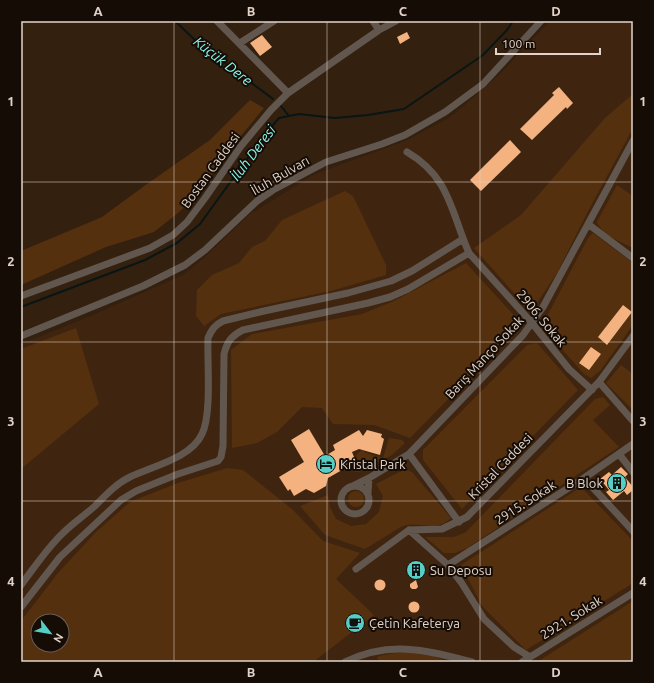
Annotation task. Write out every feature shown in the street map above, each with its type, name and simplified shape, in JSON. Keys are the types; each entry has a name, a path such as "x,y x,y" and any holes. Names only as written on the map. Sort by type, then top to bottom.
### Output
{"street":[{"path":"217,21 288,93"},
{"path":"240,43 274,21"},
{"path":"373,21 379,30"},
{"name":"Bostan Caddesi","path":"21,296 150,248 173,235 187,222 241,146 271,110 288,93 379,30 396,21"},
{"name":"İluh Bulvarı","path":"21,336 143,286 185,265 205,250 257,201 273,190 326,162 405,135 445,112 483,84 541,21"},
{"name":"Barış Manço Sokak","path":"351,486 369,478 409,454 523,335 543,307 633,141"},
{"path":"21,607 60,557 121,500 136,491 178,474 218,461 222,457 224,354 226,346 232,336 243,330 390,297 408,289 469,253 453,207 444,187 428,167 407,152"},
{"path":"588,224 633,258"},
{"path":"21,585 63,533 82,519 118,485 129,477 176,458 188,451 200,438 205,428 207,411 208,338 211,331 218,323 264,311 348,293 391,281 412,271 463,239"},
{"name":"2906. Sokak","path":"469,253 532,323 569,368 592,390"},
{"name":"Kristal Caddesi","path":"409,530 442,529 467,517 592,390 633,336"},
{"path":"599,382 633,421"},
{"name":"2915. Sokak","path":"448,565 584,478 633,444"},
{"path":"409,454 459,522"},
{"path":"619,454 633,472"},
{"path":"368,493 361,487 351,486 344,492 342,497 343,506 350,513 358,514 366,510 370,502 368,493 369,478"},
{"path":"584,478 633,531"},
{"path":"356,569 409,530 448,565 461,582 484,619 514,647 530,657"},
{"name":"2921. Sokak","path":"522,662 633,593"},
{"path":"345,662 359,655 400,648 426,650 472,662"}],"shaded area":[{"path":"550,21 633,21 633,662 21,662 21,344 93,315 183,275 203,259 249,215 315,174 408,140 452,116 500,74"},
{"path":"633,94 633,128 557,273 531,312 474,248 521,215 605,118"},
{"path":"250,100 264,108 230,149 197,195 178,213 154,232 106,247 21,285 21,251 102,217 210,140"},
{"path":"617,185 633,196 633,248 608,235 603,231 597,222"},
{"path":"345,191 353,196 386,265 386,275 331,291 221,314 204,326 196,316 197,290 212,275 239,263 252,247 265,241 282,220"},
{"path":"593,233 633,263 633,325 600,371 591,378 584,374 545,330 544,322 588,238"},
{"path":"466,263 522,324 410,438 374,425 333,424 322,408 302,407 277,432 257,443 232,448 231,350 252,334 362,314 394,301"},
{"path":"76,328 99,404 21,469 21,349"},
{"path":"537,343 578,390 462,509 423,460 423,450 527,345"},
{"path":"621,365 633,374 633,410 606,383"},
{"path":"603,397 610,405 593,420 619,447 467,548 455,553 444,553 425,537 454,537 466,532 595,399"},
{"path":"389,438 402,440 405,443 392,455 359,472 351,471 349,469 359,464 356,455 362,450 366,453 383,458"},
{"path":"227,468 243,470 292,509 323,541 360,553 336,579 374,615 313,662 21,662 21,621 58,573 96,532 130,502 178,483"},
{"path":"405,469 412,472 451,518 440,525 435,526 412,524 406,525 365,549 325,535 300,506 328,495 330,507 336,519 351,526 366,524 379,512 383,496 376,484"},
{"path":"581,487 633,541 633,583 526,650 482,606 461,565"},
{"path":"356,491 363,496 364,499 359,506 356,507 349,502 348,499 353,492"},
{"path":"633,601 633,662 537,662"},
{"path":"404,652 433,656 449,662 379,662 377,657"}],"building":[{"path":"407,32 410,38 400,44 397,37"},
{"path":"262,35 272,47 260,56 250,43"},
{"path":"559,87 573,103 567,109 566,107 532,140 520,129 554,95 552,93"},
{"path":"510,140 521,152 481,191 470,180"},
{"path":"623,305 632,312 607,345 598,337"},
{"path":"591,347 601,354 589,370 579,363"},
{"name":"Kristal Park","path":"309,429 325,456 335,450 333,445 359,430 363,436 367,430 382,434 381,437 384,439 380,455 359,449 352,452 356,462 341,469 342,470 328,478 326,486 314,493 306,489 294,496 290,489 288,491 279,477 304,462 291,440"},
{"name":"B Blok","path":"621,467 628,474 625,477 633,487 633,490 627,495 624,491 613,500 606,492 609,490 600,479 609,472 612,475"},
{"name":"Su Deposu","path":"412,565 420,565 423,571 414,578 410,573 410,569"},
{"path":"380,579 384,581 386,585 384,589 380,591 376,589 374,585 376,581"},
{"path":"416,580 418,587 416,589 412,589 410,584"},
{"path":"414,601 418,603 420,607 418,611 414,613 410,611 408,607 410,603"}],"waterway":[{"name":"Küçük Dere","path":"175,21 198,43 273,99"},
{"name":"İluh Deresi","path":"21,307 145,260 177,243 200,224 263,137 279,118 299,114 335,118 368,115 404,109 483,55 507,30 513,21"},
{"name":"Küçük Dere","path":"281,106 289,116"}],"place":[{"name":"Kristal Park","path":"326,464"},
{"name":"B Blok","path":"617,483"},
{"name":"Su Deposu","path":"416,570"},
{"name":"Çetin Kafeterya","path":"355,623"}]}
